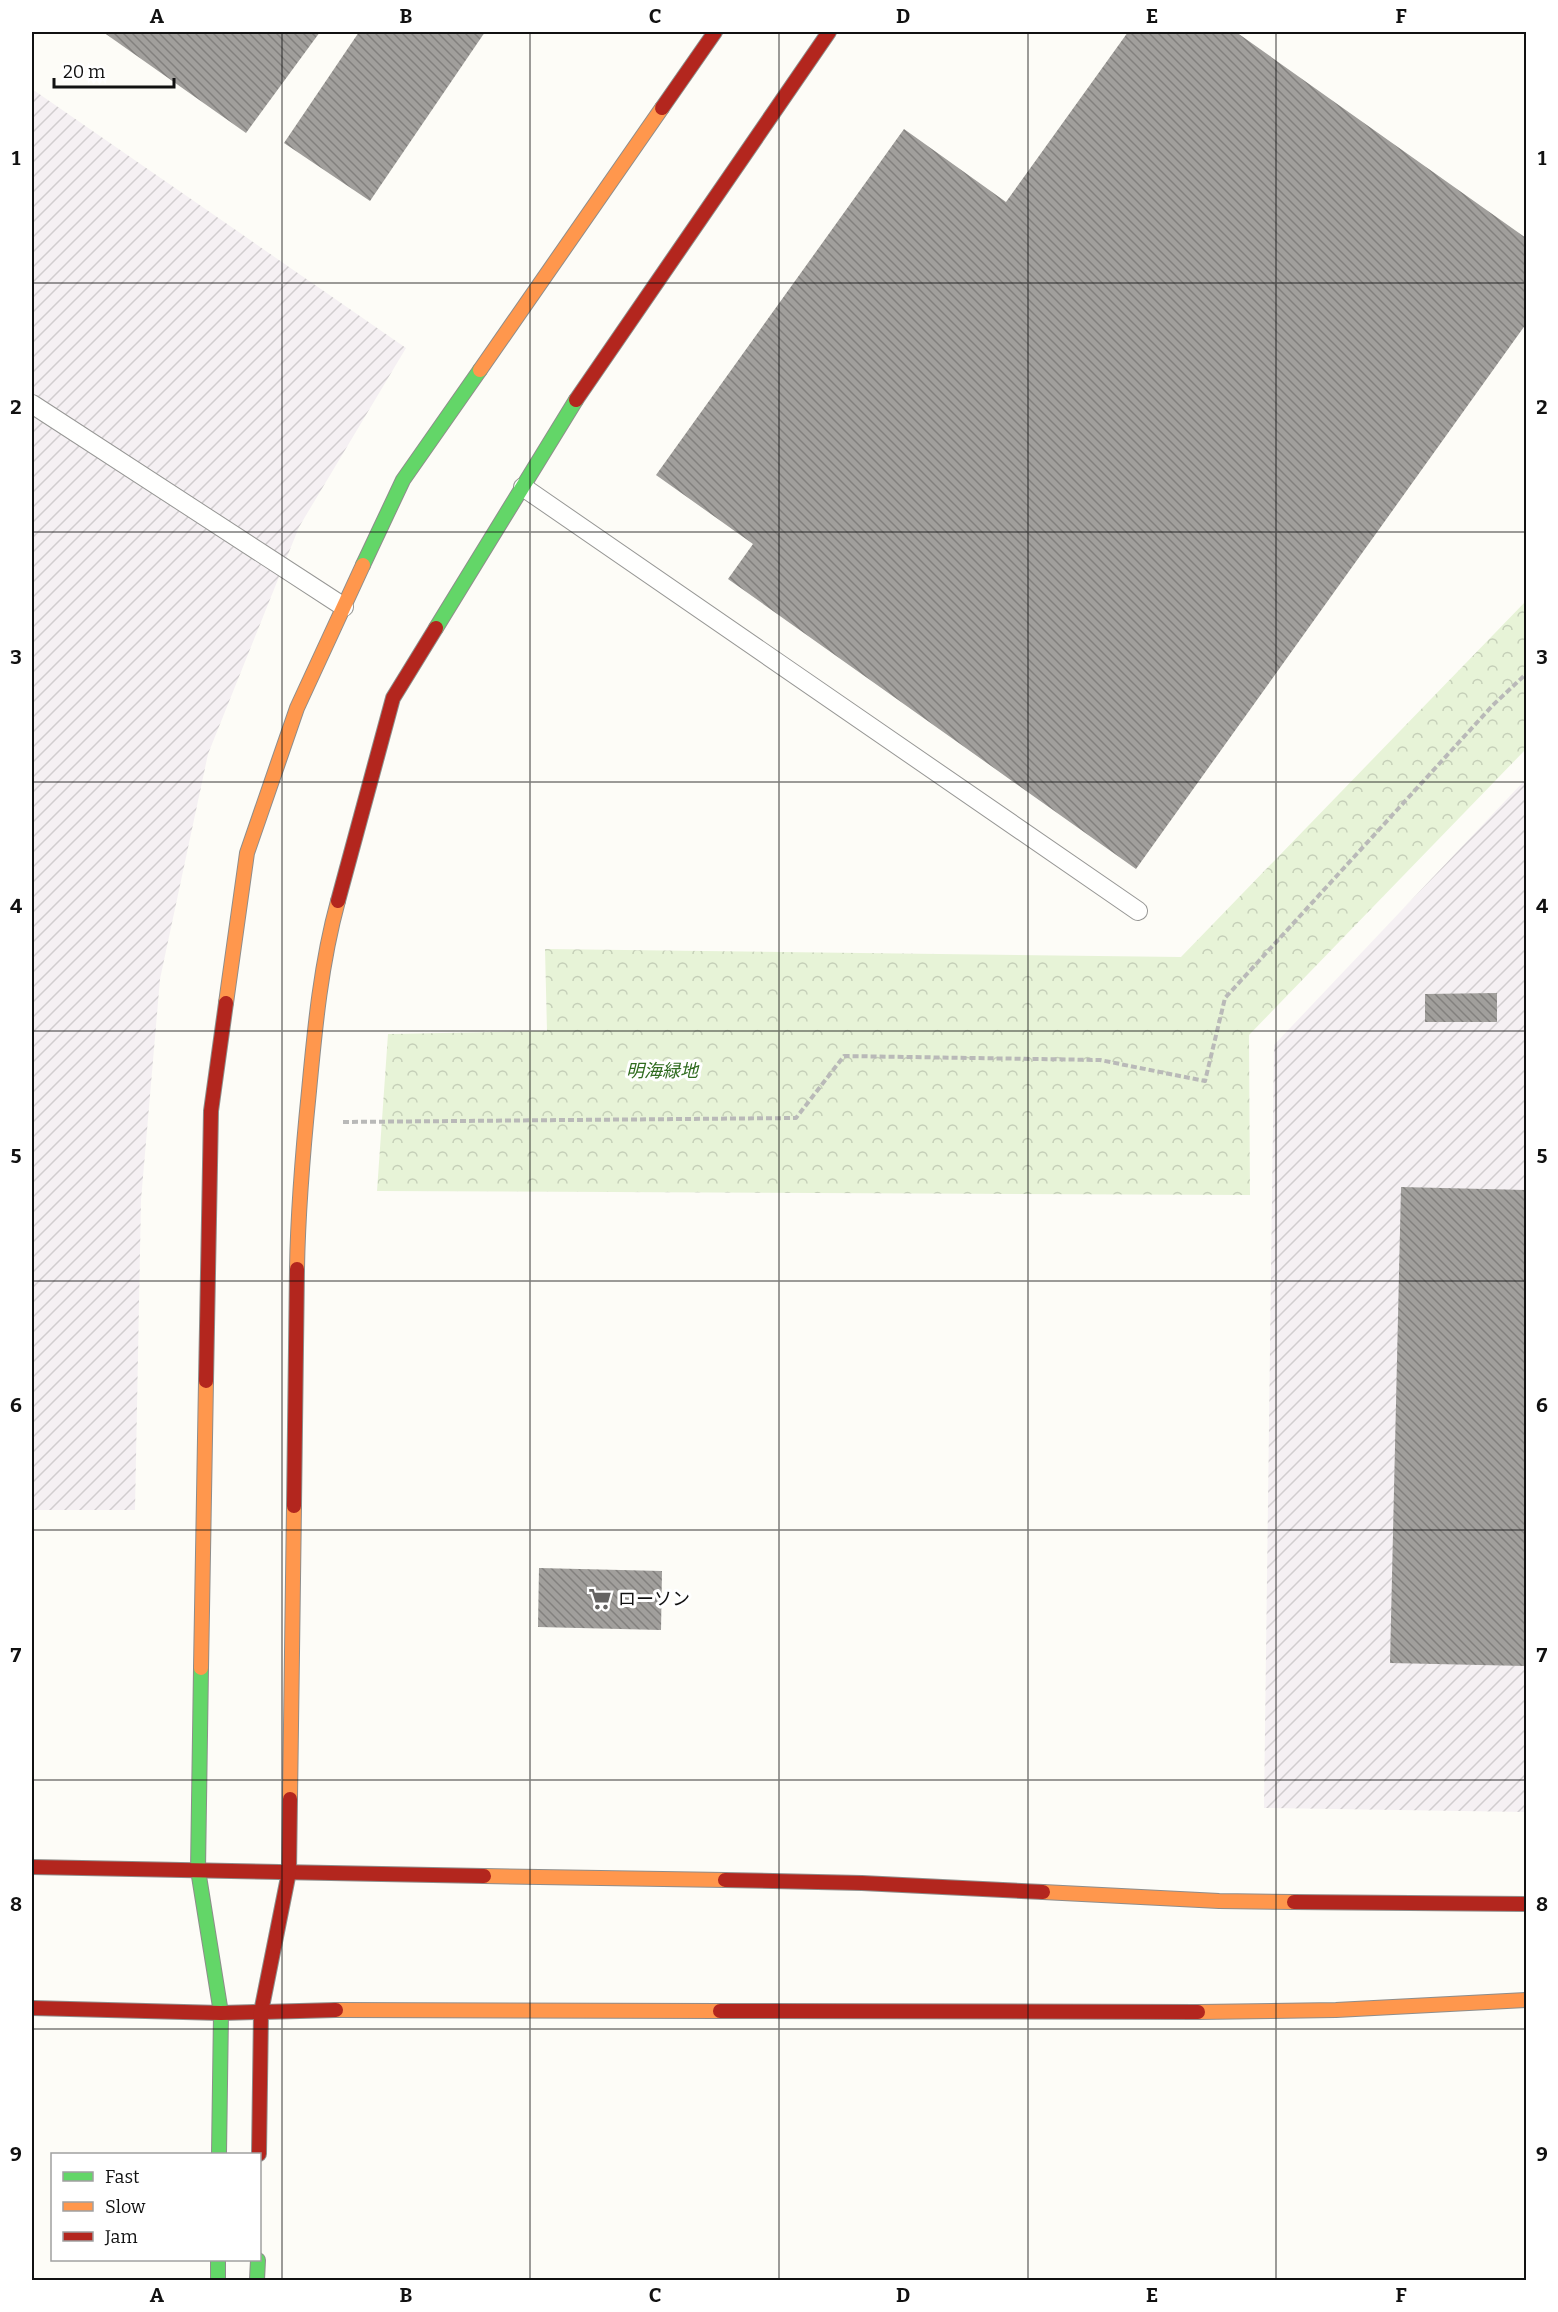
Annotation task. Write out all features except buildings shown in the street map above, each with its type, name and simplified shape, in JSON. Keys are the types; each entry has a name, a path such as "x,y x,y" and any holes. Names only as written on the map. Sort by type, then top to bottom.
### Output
{"street":[{"path":"219,2153 221,2013 198,1869 211,1111 248,853 297,708 403,480 715,32"},
{"path":"259,2153 261,2012 289,1872 298,1204 316,1013 328,937 393,699 591,376 829,32"},
{"path":"32,1867 862,1883 1219,1901 1527,1904"},
{"path":"32,2008 221,2013 377,2009 1088,2014 1336,2010 1527,2000"},
{"path":"218,2261 218,2280"},
{"path":"257,2280 258,2261"}],"lane":[{"path":"32,404 344,607"},
{"path":"523,487 1138,911"}],"path":[{"path":"306,1122 796,1118 844,1056 1100,1060 1205,1081 1225,998 1493,705 1527,674"}],"shaded area":[{"path":"32,89 406,348 299,527 208,754 160,979 141,1200 135,1510 32,1510"},
{"path":"1526,779 1526,1812 1264,1808 1274,1045"}],"green space":[{"name":"明海緑地","path":"1526,601 1526,749 1249,1035 1250,1195 377,1191 388,1034 547,1031 545,949 1181,957"}],"traffic: fast":[{"path":"363,565 403,480 480,370"},
{"path":"436,628 576,400"},
{"path":"201,1668 198,1870 221,2013 219,2153"},
{"path":"218,2261 218,2280"},
{"path":"257,2280 258,2261"}],"traffic: slow":[{"path":"480,370 662,108"},
{"path":"226,1003 247,853 297,708 363,565"},
{"path":"297,1269 303,1157 316,1019 327,948 338,901"},
{"path":"201,1668 206,1381"},
{"path":"290,1799 294,1506"},
{"path":"484,1876 725,1880"},
{"path":"1043,1892 1219,1901 1294,1902"},
{"path":"1198,2012 1336,2010 1526,2000"},
{"path":"336,2010 720,2011"}],"traffic: jam":[{"path":"662,108 715,32"},
{"path":"576,400 829,32"},
{"path":"338,901 393,698 436,628"},
{"path":"206,1381 211,1111 226,1003"},
{"path":"294,1506 297,1269"},
{"path":"259,2153 261,2012 289,1872 290,1799"},
{"path":"32,1867 484,1876"},
{"path":"725,1880 862,1883 1043,1892"},
{"path":"1294,1902 1526,1904"},
{"path":"32,2008 221,2013 336,2010"},
{"path":"720,2011 1198,2012"}],"place":[{"name":"ローソン","path":"600,1599"}]}
